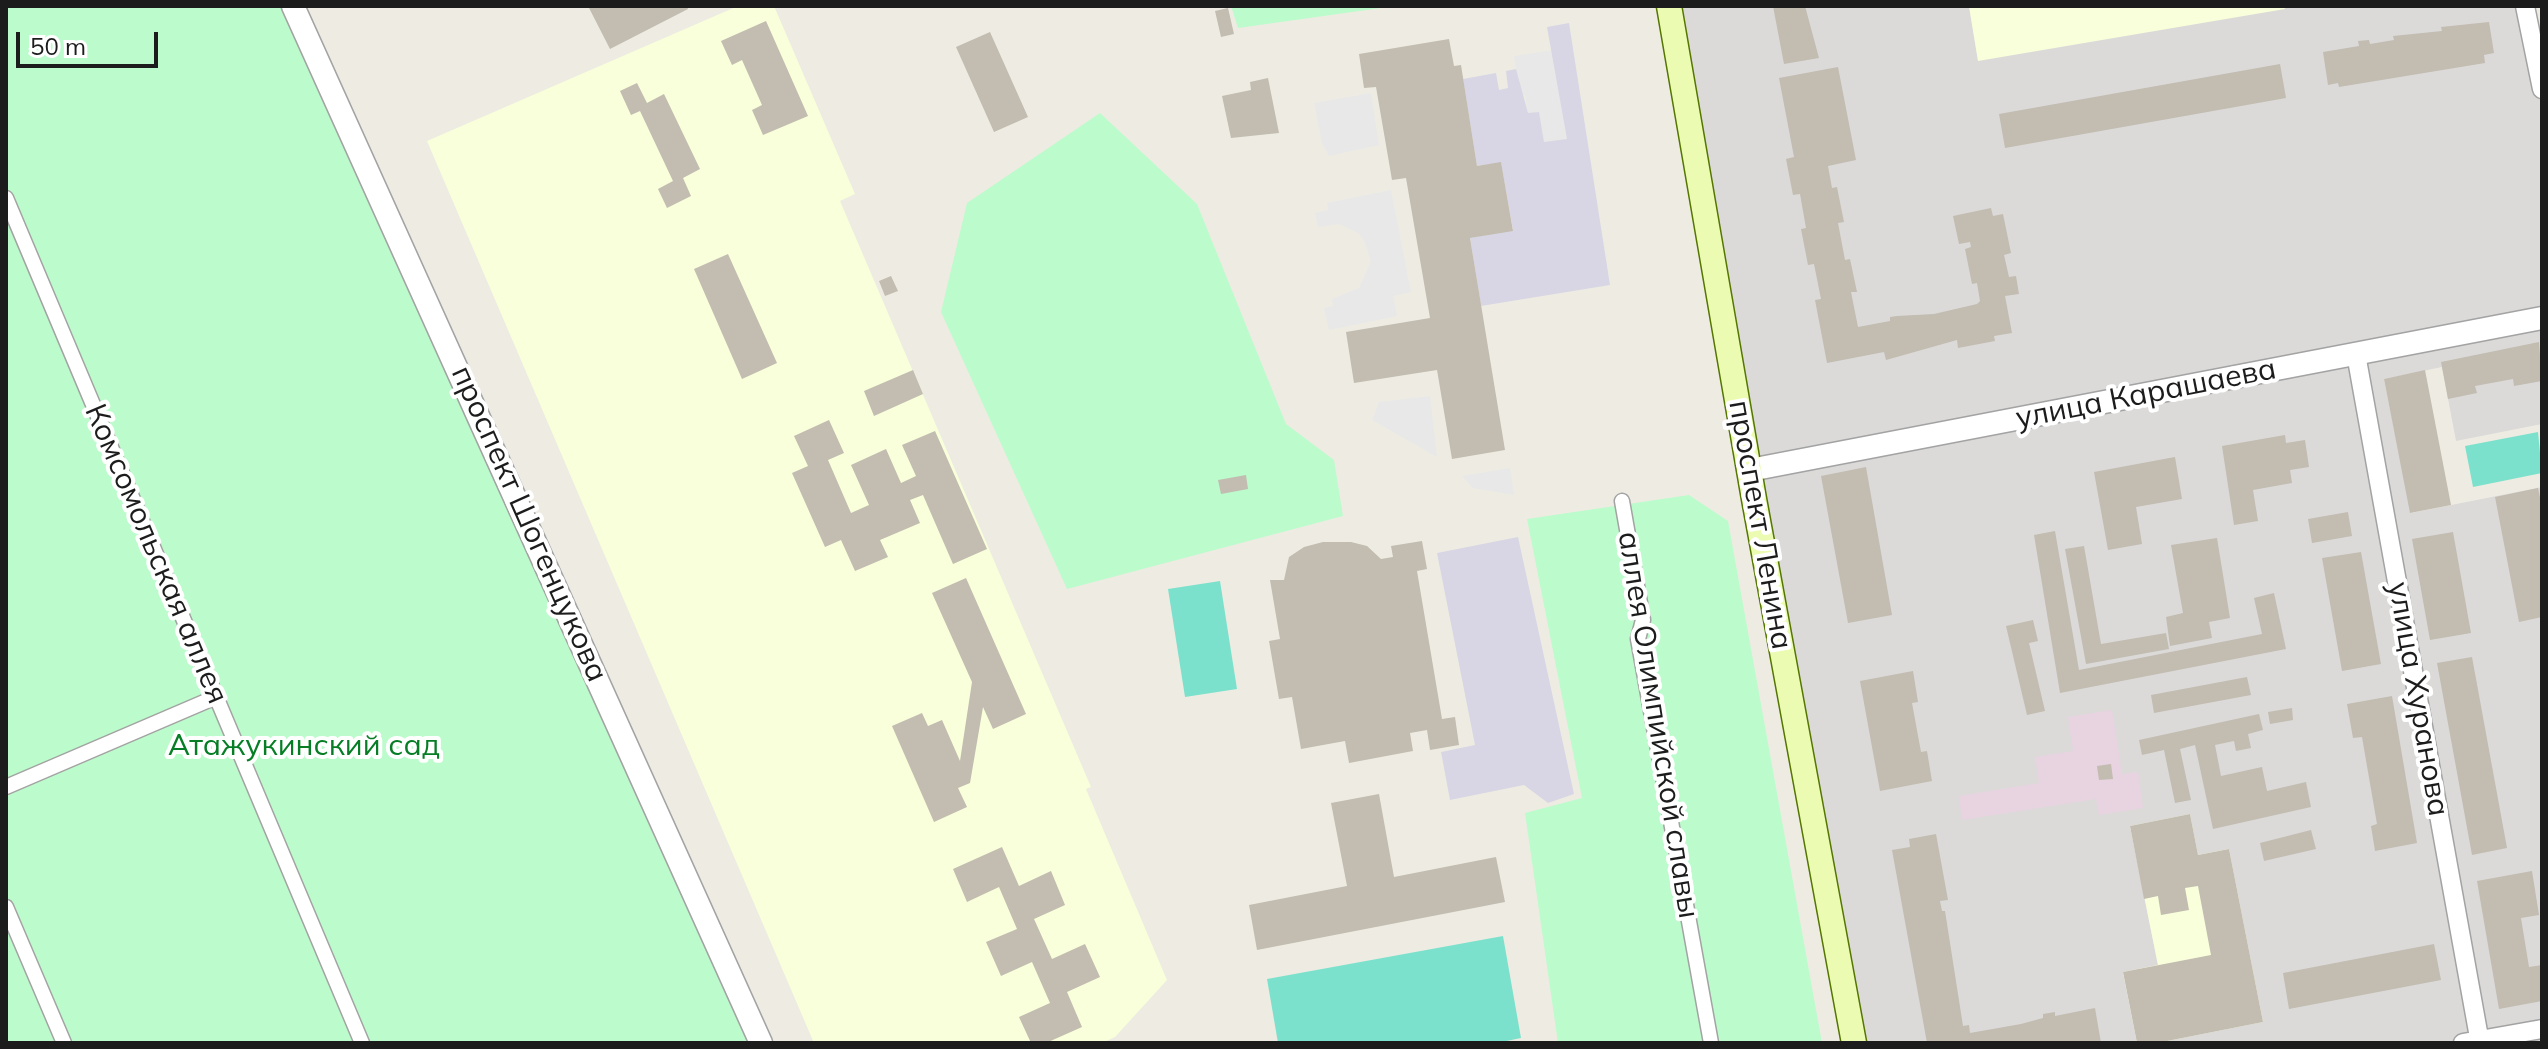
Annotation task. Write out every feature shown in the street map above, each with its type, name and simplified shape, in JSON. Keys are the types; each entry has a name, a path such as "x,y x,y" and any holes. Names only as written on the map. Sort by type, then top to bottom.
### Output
{"main road":[{"name":"проспект Ленина","path":"1669,6 1854,1043"}],"street":[{"name":"проспект Шогенцукова","path":"293,6 761,1043"},
{"path":"2525,6 2542,89"},
{"name":"Комсомольская аллея","path":"6,198 362,1043"},
{"name":"улица Карашаева","path":"1750,470 2542,318"},
{"name":"улица Хуранова","path":"2356,354 2474,1042"},
{"name":"аллея Олимпийской славы","path":"1622,501 1643,620 1638,639 1711,1043"},
{"path":"6,787 216,697"},
{"path":"6,907 64,1043"},
{"path":"2474,1042 2542,1029"}],"shaded area":[{"path":"738,6 774,6 855,194 840,201 1091,787 1086,789 1167,980 1115,1037 1102,1043 814,1043 427,141"},
{"path":"1669,6 1969,6 1978,60 2284,6 2525,6 2542,89 2542,424 2456,441 2442,367 2384,379 2411,513 2542,487 2542,1043 2157,1043 2229,849 2198,855 2130,826 2158,965 2123,973 2137,1043 1854,1043"},
{"path":"1969,6 2284,6 2285,9 1978,61"},
{"path":"1569,23 1610,285 1481,306 1470,238 1513,230 1501,163 1477,166 1463,79 1496,73 1499,90 1508,88 1506,71 1516,69 1528,113 1539,112 1544,142 1567,139 1547,27"},
{"path":"1553,50 1568,139 1544,143 1539,112 1528,114 1525,95 1520,95 1514,56"},
{"path":"1371,93 1379,145 1329,156 1322,143 1314,103"},
{"path":"1391,190 1411,292 1393,296 1397,316 1329,330 1324,308 1333,306 1332,299 1359,288 1371,262 1365,242 1358,233 1339,224 1318,227 1315,213 1328,210 1327,203"},
{"path":"1430,396 1437,457 1372,420 1379,402"},
{"path":"2538,432 2542,473 2473,487 2465,446"},
{"path":"1510,468 1514,495 1473,488 1462,476"},
{"path":"1518,537 1574,794 1548,803 1524,785 1450,800 1441,752 1475,745 1437,553"},
{"path":"1220,581 1237,689 1185,697 1168,589"},
{"path":"2112,710 2122,774 2138,772 2143,808 2099,815 2096,799 1962,820 1959,796 2039,783 2035,757 2073,751 2068,717"},
{"path":"2190,814 2198,855 2229,849 2263,1022 2157,1043 2137,1043 2123,972 2158,965 2130,826"},
{"path":"1503,936 1521,1038 1497,1043 1278,1043 1267,979"}],"green space":[{"name":"Атажукинский сад","path":"6,6 293,6 761,1043 6,1043"},
{"path":"1231,6 1395,6 1238,28"},
{"path":"1100,113 1197,204 1286,424 1334,460 1343,516 1067,589 941,312 967,203"},
{"path":"1689,495 1728,521 1822,1043 1558,1043 1525,813 1582,798 1527,519"}],"building":[{"path":"588,6 687,6 688,9 610,49"},
{"path":"1773,6 1805,6 1819,58 1784,64"},
{"path":"1228,8 1234,34 1221,37 1215,11"},
{"path":"766,21 808,116 763,135 752,110 762,105 742,60 732,65 721,41"},
{"path":"2489,22 2494,53 2484,55 2485,63 2339,87 2338,83 2328,85 2323,52 2359,46 2358,41 2369,40 2370,44 2394,40 2393,36 2442,31 2441,27"},
{"path":"990,32 1028,117 994,132 956,47"},
{"path":"1449,39 1454,66 1461,65 1477,166 1501,162 1513,231 1470,238 1505,450 1452,459 1437,370 1354,383 1346,332 1430,318 1406,178 1392,180 1376,87 1364,88 1359,54"},
{"path":"2280,64 2286,98 2005,148 1999,114"},
{"path":"1838,67 1856,160 1828,166 1832,188 1837,187 1844,222 1838,223 1845,260 1850,259 1857,292 1851,292 1858,327 1890,321 1890,317 1934,314 1977,304 1980,301 1977,283 1972,284 1965,249 1971,247 1970,242 1959,244 1953,216 1991,208 1993,216 2003,214 2011,253 2004,255 2009,277 2016,276 2019,294 2005,296 2012,333 1994,336 1995,341 1958,348 1957,340 1886,360 1884,352 1827,363 1815,300 1821,299 1814,264 1808,265 1801,229 1806,228 1800,194 1793,195 1786,159 1794,157 1779,78"},
{"path":"1268,78 1279,133 1231,138 1222,96 1251,90 1250,82"},
{"path":"637,83 647,103 664,94 700,169 683,178 691,196 667,208 658,189 673,181 640,111 631,115 620,91"},
{"path":"728,254 777,363 742,379 694,269"},
{"path":"891,276 898,291 885,296 879,281"},
{"path":"2539,342 2542,381 2514,386 2513,379 2475,386 2477,393 2448,399 2441,362"},
{"path":"913,370 923,394 874,416 864,391"},
{"path":"2425,370 2451,505 2410,513 2384,379"},
{"path":"829,420 844,453 828,460 851,513 869,505 851,465 886,449 901,483 916,476 902,445 935,431 987,549 953,564 923,495 910,500 920,523 880,540 888,557 855,571 841,540 825,547 792,473 808,466 794,436"},
{"path":"2285,435 2286,443 2305,440 2309,467 2290,470 2292,483 2253,490 2258,521 2234,525 2222,446"},
{"path":"2175,457 2182,499 2136,507 2142,544 2108,550 2094,472"},
{"path":"1866,467 1892,615 1848,623 1821,476"},
{"path":"1246,475 1248,489 1221,494 1218,480"},
{"path":"2538,488 2542,507 2542,617 2519,622 2495,497"},
{"path":"2348,512 2352,536 2312,543 2308,519"},
{"path":"2055,531 2079,670 2262,634 2254,598 2274,593 2286,649 2060,693 2034,535"},
{"path":"2453,532 2471,633 2430,640 2412,539"},
{"path":"2217,538 2230,618 2209,622 2212,638 2170,646 2166,617 2183,613 2171,545"},
{"path":"1422,541 1427,569 1417,571 1442,719 1455,717 1459,745 1430,750 1427,730 1410,733 1413,751 1349,763 1345,741 1301,749 1292,697 1279,699 1269,641 1280,639 1270,580 1284,580 1289,557 1304,547 1323,542 1351,542 1367,546 1381,559 1393,557 1391,546"},
{"path":"2084,546 2101,644 2166,633 2169,649 2086,664 2065,549"},
{"path":"2361,552 2381,664 2342,671 2322,558"},
{"path":"966,578 1026,714 993,729 983,707 970,783 958,788 967,807 934,822 892,726 922,713 928,726 942,720 960,761 972,682 932,593"},
{"path":"2033,620 2038,641 2029,643 2045,711 2027,715 2006,626"},
{"path":"2472,657 2507,848 2472,855 2437,663"},
{"path":"1913,671 1918,702 1912,703 1921,752 1927,751 1932,781 1880,791 1860,681"},
{"path":"2247,677 2251,695 2154,713 2151,695"},
{"path":"2392,696 2417,843 2375,851 2371,826 2377,824 2362,737 2353,738 2347,704"},
{"path":"2292,708 2293,720 2270,724 2268,712"},
{"path":"2259,714 2263,730 2248,734 2251,748 2236,751 2234,741 2215,745 2221,776 2262,767 2267,791 2306,782 2311,807 2213,829 2195,745 2180,749 2191,800 2175,803 2164,750 2142,755 2139,740"},
{"path":"2111,764 2113,779 2099,780 2097,766"},
{"path":"1379,794 1394,877 1496,857 1505,902 1257,950 1249,905 1347,886 1331,803"},
{"path":"2190,814 2198,855 2229,849 2263,1022 2157,1043 2137,1043 2123,972 2211,955 2198,886 2185,888 2189,910 2161,915 2158,896 2144,899 2130,826"},
{"path":"2311,830 2316,849 2264,861 2260,843"},
{"path":"1936,834 1948,900 1940,901 1942,911 1945,911 1963,1026 1969,1025 1970,1033 2021,1024 2043,1018 2043,1014 2055,1012 2055,1016 2095,1008 2101,1043 1927,1043 1892,850 1910,847 1909,839"},
{"path":"1002,847 1019,886 1051,871 1065,905 1034,919 1052,959 1085,944 1100,977 1067,992 1082,1027 1046,1043 1031,1043 1019,1017 1050,1003 1032,962 1001,976 986,942 1017,929 999,887 967,902 953,869"},
{"path":"2532,871 2539,915 2521,918 2529,967 2542,965 2542,1001 2499,1009 2477,881"},
{"path":"2434,944 2441,980 2289,1009 2283,973"}]}
